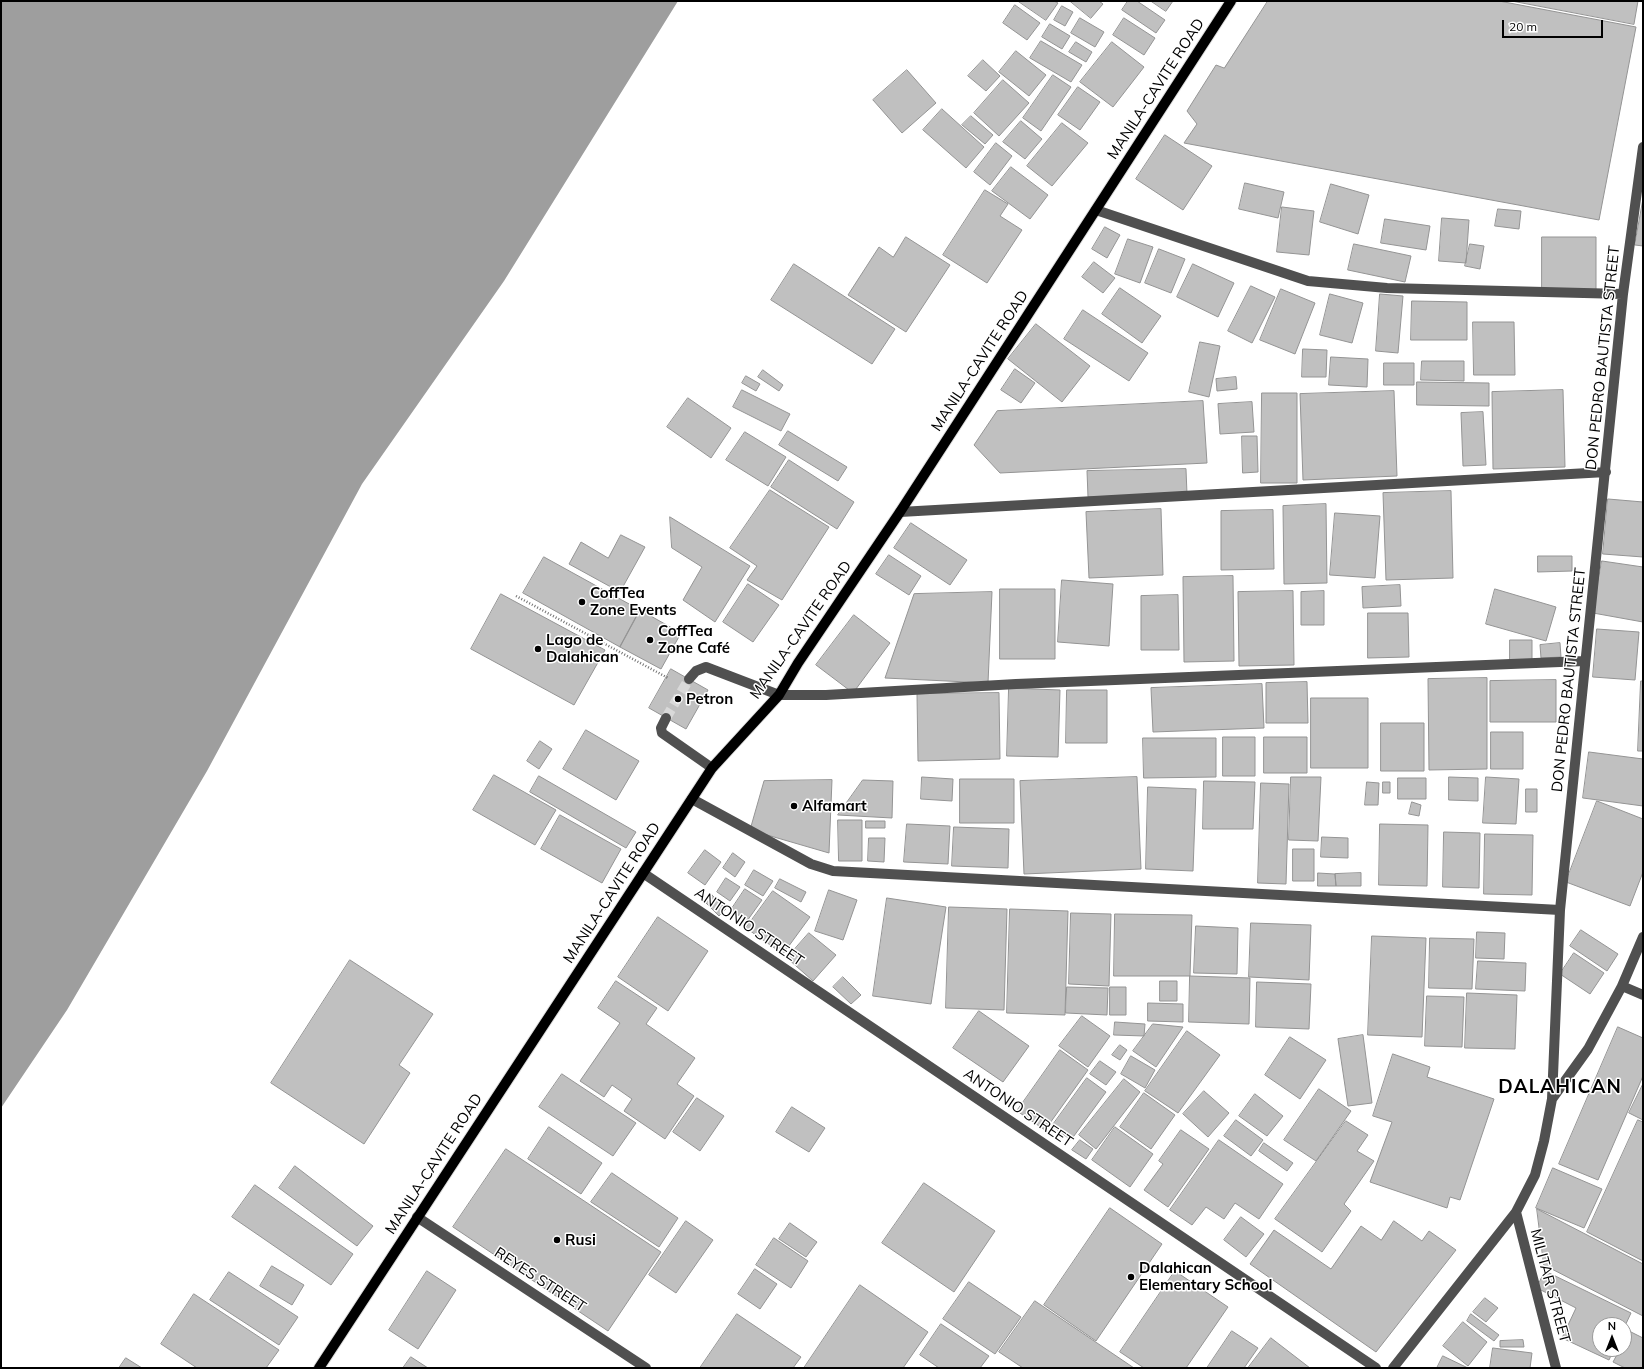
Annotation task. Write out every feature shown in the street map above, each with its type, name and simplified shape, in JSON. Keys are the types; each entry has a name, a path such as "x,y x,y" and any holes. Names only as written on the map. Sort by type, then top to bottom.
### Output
{"main road":[{"name":"MANILA-CAVITE ROAD","path":"318,1368 712,768 779,695 798,663 900,512 1231,1"}],"street":[{"name":"DON PEDRO BAUTISTA STREET","path":"1393,1368 1516,1212 1535,1175 1552,1099 1560,910 1623,294 1643,147"},
{"path":"1096,210 1308,281 1387,288 1623,294"},
{"path":"900,512 1606,472"},
{"path":"689,679 696,671 706,667 779,695 826,695 1016,684 1585,661"},
{"path":"666,718 660,728 662,733 712,768"},
{"path":"692,799 811,864 833,871 1560,910"},
{"name":"ANTONIO STREET","path":"643,873 1376,1368"},
{"path":"1552,1099 1588,1049 1622,986 1643,937"},
{"path":"1622,986 1643,995"},
{"name":"MILITAR STREET","path":"1516,1212 1556,1368"},
{"name":"REYES STREET","path":"417,1217 646,1368"}],"path":[{"path":"516,596 670,679"}],"shaded area":[{"path":"1,1 678,1 504,281 362,484 207,771 67,1010 1,1108"}],"building":[{"path":"1018,1 1054,1 1058,3 1046,20"},
{"path":"1070,1 1099,1 1103,4 1091,18"},
{"path":"1128,1 1137,1 1165,20 1156,33 1122,10"},
{"path":"1151,1 1173,1 1166,11"},
{"path":"1268,1 1499,1 1636,27 1599,220 1184,143 1197,124 1187,111 1216,65 1224,68"},
{"path":"1512,1 1638,1 1634,24"},
{"path":"1015,5 1040,23 1027,40 1003,23"},
{"path":"1062,6 1073,12 1065,26 1054,20"},
{"path":"1080,18 1104,32 1095,47 1071,33"},
{"path":"1124,18 1155,38 1144,55 1113,35"},
{"path":"1050,24 1070,36 1062,49 1042,37"},
{"path":"1041,41 1082,65 1071,82 1030,58"},
{"path":"1076,42 1092,52 1086,62 1069,52"},
{"path":"1112,42 1144,67 1113,107 1080,82"},
{"path":"1016,51 1046,75 1029,96 999,72"},
{"path":"983,60 1000,76 986,91 968,76"},
{"path":"907,70 936,103 902,133 873,100"},
{"path":"1053,75 1071,87 1041,131 1023,118"},
{"path":"1003,80 1029,103 999,136 974,113"},
{"path":"1078,87 1100,102 1080,130 1058,115"},
{"path":"942,109 984,147 966,168 923,130"},
{"path":"971,116 993,135 985,144 962,125"},
{"path":"1021,121 1042,139 1025,159 1003,142"},
{"path":"1062,123 1088,143 1052,186 1027,166"},
{"path":"1165,135 1212,166 1183,210 1136,179"},
{"path":"996,143 1012,156 990,185 974,172"},
{"path":"1011,167 1048,195 1030,219 992,191"},
{"path":"1245,183 1284,192 1278,218 1239,209"},
{"path":"1331,184 1369,195 1358,234 1320,222"},
{"path":"985,190 1008,204 1000,216 1022,230 987,283 943,255"},
{"path":"1643,199 1643,246 1635,245"},
{"path":"1282,207 1314,211 1309,255 1277,252"},
{"path":"1498,209 1521,211 1519,229 1495,226"},
{"path":"1442,218 1469,220 1466,263 1439,261"},
{"path":"1385,219 1430,226 1426,250 1381,243"},
{"path":"1105,227 1120,235 1107,258 1092,249"},
{"path":"906,237 950,265 906,332 848,295 879,247 893,257"},
{"path":"1542,237 1596,237 1596,291 1542,291"},
{"path":"1128,239 1153,247 1140,283 1115,274"},
{"path":"1354,244 1411,256 1405,282 1348,270"},
{"path":"1470,244 1484,246 1480,269 1465,266"},
{"path":"1159,249 1185,259 1171,293 1145,283"},
{"path":"1094,262 1115,278 1103,293 1082,277"},
{"path":"794,264 895,329 872,364 771,300"},
{"path":"1193,264 1234,283 1218,317 1177,297"},
{"path":"1251,286 1275,297 1252,343 1228,331"},
{"path":"1120,288 1161,316 1142,343 1102,314"},
{"path":"1281,289 1315,303 1295,354 1260,340"},
{"path":"1330,294 1363,303 1352,343 1320,335"},
{"path":"1380,294 1403,296 1398,353 1376,351"},
{"path":"1412,301 1467,302 1467,340 1411,340"},
{"path":"1083,310 1148,353 1129,381 1064,339"},
{"path":"1473,322 1514,322 1515,375 1474,375"},
{"path":"1036,324 1090,366 1062,402 1008,359"},
{"path":"1200,342 1220,346 1209,397 1189,392"},
{"path":"1303,349 1327,350 1326,377 1302,377"},
{"path":"1331,357 1368,359 1367,387 1329,385"},
{"path":"1422,361 1464,361 1464,381 1421,380"},
{"path":"1384,363 1414,363 1414,385 1384,385"},
{"path":"1015,369 1035,383 1021,403 1001,390"},
{"path":"763,370 783,385 779,391 758,377"},
{"path":"746,376 760,384 756,391 742,383"},
{"path":"1236,377 1237,389 1217,391 1216,379"},
{"path":"1417,382 1489,383 1489,406 1417,405"},
{"path":"742,390 790,414 781,431 733,407"},
{"path":"1563,390 1565,467 1493,469 1492,392"},
{"path":"1394,391 1397,476 1303,480 1300,394"},
{"path":"1262,393 1297,393 1297,483 1261,483"},
{"path":"688,398 731,428 711,458 667,427"},
{"path":"1203,401 1207,463 1000,473 974,445 997,411"},
{"path":"1252,402 1254,432 1220,434 1218,404"},
{"path":"1483,412 1486,465 1463,466 1461,413"},
{"path":"788,431 847,467 838,481 779,445"},
{"path":"745,432 786,457 768,486 726,460"},
{"path":"1242,436 1257,436 1258,472 1243,473"},
{"path":"789,460 854,502 837,529 771,487"},
{"path":"1186,469 1187,494 1088,497 1087,471"},
{"path":"770,490 829,527 782,600 747,580 757,566 730,548"},
{"path":"1451,491 1453,578 1386,580 1383,493"},
{"path":"1608,499 1643,502 1643,557 1603,554"},
{"path":"1326,504 1327,583 1284,584 1283,506"},
{"path":"1161,509 1163,575 1089,578 1086,512"},
{"path":"1273,510 1274,569 1221,570 1221,511"},
{"path":"1335,513 1380,516 1375,578 1330,575"},
{"path":"670,517 750,566 715,622 683,600 702,567 672,548"},
{"path":"911,523 967,560 950,585 894,548"},
{"path":"621,535 645,547 620,592 569,564 581,542 608,558"},
{"path":"889,555 921,576 909,595 876,574"},
{"path":"1538,556 1572,556 1572,571 1538,572"},
{"name":"CoffTea Zone Events","path":"544,557 640,610 620,647 523,593"},
{"path":"1602,561 1643,567 1643,622 1593,613"},
{"path":"1233,576 1234,661 1184,662 1183,577"},
{"path":"1062,580 1113,584 1109,646 1058,642"},
{"path":"748,584 779,605 753,642 723,622"},
{"path":"1400,585 1401,606 1363,608 1362,587"},
{"path":"1000,589 1055,589 1055,659 1000,659"},
{"path":"1495,589 1556,607 1546,641 1486,624"},
{"path":"1293,591 1294,665 1239,666 1238,592"},
{"path":"1324,591 1324,625 1301,625 1301,592"},
{"path":"992,592 988,683 885,678 914,594"},
{"name":"Lago de Dalahican","path":"501,594 605,650 574,705 471,649"},
{"path":"1178,595 1179,650 1141,650 1141,596"},
{"name":"CoffTea Zone Café","path":"640,610 681,633 661,669 620,647"},
{"path":"1368,613 1408,613 1409,657 1368,658"},
{"path":"854,615 890,643 853,693 816,665"},
{"path":"1597,629 1639,632 1635,680 1593,677"},
{"path":"1510,640 1532,640 1532,661 1510,661"},
{"path":"1560,643 1561,657 1541,658 1540,645"},
{"name":"Petron","path":"671,669 708,690 686,729 649,708"},
{"path":"1487,678 1487,769 1429,770 1428,679"},
{"path":"1556,680 1556,722 1490,722 1490,681"},
{"path":"1641,681 1643,681 1643,751 1638,751"},
{"path":"1307,682 1308,723 1266,723 1266,683"},
{"path":"1262,684 1264,728 1153,732 1151,688"},
{"path":"1009,688 1060,690 1058,757 1007,756"},
{"path":"1067,690 1107,690 1107,743 1066,743"},
{"path":"999,693 1000,759 918,761 917,694"},
{"path":"1311,698 1368,698 1368,768 1311,768"},
{"path":"1381,723 1424,723 1424,771 1381,771"},
{"path":"586,730 639,761 616,800 563,769"},
{"path":"1491,732 1523,732 1523,769 1491,769"},
{"path":"1223,737 1255,737 1255,776 1223,776"},
{"path":"1264,737 1307,737 1307,773 1264,773"},
{"path":"1143,738 1216,738 1216,777 1144,778"},
{"path":"540,741 552,749 539,769 527,761"},
{"path":"1589,752 1643,759 1643,806 1583,798"},
{"path":"494,775 556,810 535,845 473,810"},
{"path":"539,776 636,832 626,848 530,792"},
{"path":"922,777 953,779 952,801 921,799"},
{"path":"1137,777 1141,869 1024,874 1020,781"},
{"path":"1291,777 1321,777 1318,841 1289,840"},
{"path":"1449,777 1478,778 1478,801 1449,800"},
{"path":"1486,777 1519,779 1516,824 1483,823"},
{"path":"1398,778 1426,778 1426,799 1398,799"},
{"path":"960,779 1014,779 1014,823 960,823"},
{"name":"Alfamart","path":"832,780 829,853 750,830 764,781"},
{"path":"863,780 893,781 892,818 838,815"},
{"path":"1204,781 1255,782 1253,829 1203,829"},
{"path":"1367,782 1379,783 1378,805 1365,805"},
{"path":"1383,782 1390,782 1390,793 1383,793"},
{"path":"1261,783 1289,784 1286,884 1258,883"},
{"path":"1148,787 1196,789 1193,871 1146,869"},
{"path":"1526,789 1537,789 1537,812 1526,812"},
{"path":"1597,801 1643,819 1643,872 1630,906 1566,882"},
{"path":"1412,802 1421,805 1419,816 1409,814"},
{"path":"560,815 621,849 602,883 541,849"},
{"path":"838,820 862,820 862,861 839,861"},
{"path":"866,821 885,821 885,828 866,828"},
{"path":"907,824 950,826 948,864 904,862"},
{"path":"1380,824 1428,825 1427,886 1379,885"},
{"path":"954,827 1009,829 1008,868 952,866"},
{"path":"1444,832 1480,833 1479,888 1443,887"},
{"path":"1485,834 1533,835 1532,895 1484,894"},
{"path":"1322,837 1348,838 1348,858 1321,857"},
{"path":"869,838 885,838 884,862 868,861"},
{"path":"1293,849 1314,849 1314,881 1293,881"},
{"path":"705,850 721,862 705,885 688,873"},
{"path":"733,853 745,862 735,877 723,868"},
{"path":"754,870 773,881 763,896 745,885"},
{"path":"1318,873 1335,874 1336,886 1318,886"},
{"path":"1361,873 1361,886 1336,886 1335,874"},
{"path":"726,878 740,887 730,901 717,892"},
{"path":"780,879 806,892 801,902 775,888"},
{"path":"745,889 762,900 747,921 731,910"},
{"path":"829,890 857,900 843,940 815,931"},
{"path":"773,891 810,917 783,954 746,928"},
{"path":"712,895 726,909 719,916 705,902"},
{"path":"887,898 946,907 931,1004 873,996"},
{"path":"949,907 1007,909 1004,1010 946,1008"},
{"path":"1010,909 1068,911 1065,1015 1007,1013"},
{"path":"1071,913 1111,914 1109,986 1069,984"},
{"path":"1115,914 1192,915 1190,976 1114,976"},
{"path":"658,917 708,951 668,1011 618,977"},
{"path":"1251,923 1311,925 1309,980 1249,977"},
{"path":"1196,926 1238,928 1237,974 1194,973"},
{"path":"1581,930 1618,954 1607,971 1570,946"},
{"path":"1477,932 1505,933 1504,959 1476,958"},
{"path":"809,933 836,955 813,981 787,958"},
{"path":"1372,936 1426,938 1422,1037 1368,1035"},
{"path":"1430,938 1474,939 1472,989 1429,988"},
{"path":"1574,953 1604,973 1590,994 1560,974"},
{"path":"350,960 433,1014 399,1065 410,1073 364,1144 271,1083"},
{"path":"1478,961 1526,963 1525,991 1476,989"},
{"path":"1190,976 1250,978 1249,1024 1189,1022"},
{"path":"843,977 861,995 851,1004 833,987"},
{"path":"616,981 657,1008 646,1024 695,1058 677,1084 694,1096 665,1139 624,1111 632,1099 612,1085 604,1097 580,1081 620,1023 598,1008"},
{"path":"1160,981 1177,981 1177,1001 1160,1001"},
{"path":"1257,982 1311,984 1309,1029 1256,1027"},
{"path":"1067,987 1108,988 1107,1015 1066,1013"},
{"path":"1110,987 1126,987 1126,1015 1110,1015"},
{"path":"1467,993 1517,995 1515,1049 1465,1048"},
{"path":"1427,996 1464,997 1462,1047 1425,1046"},
{"path":"1148,1003 1183,1004 1183,1022 1148,1021"},
{"path":"979,1011 1029,1046 1003,1082 953,1048"},
{"path":"1082,1016 1110,1036 1088,1067 1059,1046"},
{"path":"1115,1022 1145,1024 1144,1036 1114,1035"},
{"path":"1153,1024 1183,1027 1156,1067 1133,1051"},
{"path":"1618,1027 1643,1038 1643,1076 1598,1180 1559,1164"},
{"path":"1187,1031 1220,1055 1178,1113 1145,1091"},
{"path":"1363,1035 1372,1103 1348,1106 1338,1039"},
{"path":"1290,1037 1326,1060 1300,1099 1265,1075"},
{"path":"1120,1045 1127,1050 1120,1060 1112,1055"},
{"path":"1060,1050 1088,1070 1045,1130 1017,1111"},
{"path":"1393,1054 1430,1067 1427,1077 1494,1099 1460,1200 1450,1197 1447,1208 1370,1182 1392,1122 1373,1116"},
{"path":"1131,1056 1155,1070 1145,1088 1121,1074"},
{"path":"1100,1061 1116,1072 1106,1085 1090,1074"},
{"path":"562,1074 636,1123 613,1156 539,1107"},
{"path":"1087,1078 1106,1092 1071,1140 1052,1126"},
{"path":"1124,1079 1140,1092 1096,1149 1079,1135"},
{"path":"1643,1084 1643,1120 1629,1113"},
{"path":"1319,1089 1351,1111 1316,1161 1284,1140"},
{"path":"1204,1091 1229,1113 1208,1137 1183,1114"},
{"path":"1144,1093 1175,1115 1151,1149 1120,1127"},
{"path":"1255,1094 1283,1116 1267,1136 1239,1116"},
{"path":"697,1098 724,1116 700,1151 673,1132"},
{"path":"792,1107 825,1128 809,1152 776,1132"},
{"path":"1236,1120 1263,1140 1251,1156 1224,1136"},
{"path":"1638,1120 1643,1122 1643,1261 1587,1232"},
{"path":"1346,1121 1368,1135 1357,1151 1374,1161 1344,1204 1351,1211 1322,1252 1275,1219"},
{"path":"549,1127 602,1163 581,1194 528,1159"},
{"path":"1115,1127 1153,1154 1130,1187 1092,1160"},
{"path":"1181,1130 1209,1149 1168,1207 1144,1190 1163,1164 1159,1161"},
{"path":"1080,1140 1093,1149 1086,1159 1072,1150"},
{"path":"1219,1140 1283,1184 1259,1219 1235,1203 1224,1219 1206,1207 1192,1225 1170,1210"},
{"path":"1264,1143 1293,1163 1287,1171 1259,1151"},
{"name":"Rusi","path":"506,1149 661,1252 608,1331 453,1227"},
{"path":"295,1166 373,1226 357,1246 279,1188"},
{"path":"1553,1168 1602,1189 1584,1228 1536,1208"},
{"path":"612,1173 678,1218 659,1247 591,1202"},
{"path":"924,1183 995,1231 954,1292 882,1243"},
{"path":"255,1185 353,1254 331,1285 232,1217"},
{"path":"1110,1208 1162,1244 1096,1341 1044,1305"},
{"path":"1537,1209 1643,1264 1643,1316 1544,1265"},
{"path":"1241,1217 1264,1234 1246,1257 1224,1240"},
{"path":"686,1221 713,1240 676,1293 649,1275"},
{"path":"1394,1221 1422,1241 1429,1231 1456,1250 1376,1352 1250,1264 1274,1230 1331,1269 1361,1226 1381,1240"},
{"path":"790,1223 817,1242 806,1257 779,1239"},
{"path":"774,1238 808,1261 791,1288 756,1265"},
{"path":"272,1266 304,1285 292,1305 260,1286"},
{"path":"755,1269 777,1284 760,1309 738,1294"},
{"path":"427,1271 456,1290 418,1349 389,1330"},
{"path":"1175,1271 1228,1307 1186,1368 1144,1368 1120,1352"},
{"path":"1545,1271 1631,1313 1629,1317 1592,1317 1592,1352 1562,1338 1576,1308 1537,1288"},
{"path":"229,1272 298,1317 279,1345 210,1300"},
{"path":"969,1282 1021,1317 995,1354 943,1319"},
{"path":"860,1285 928,1332 903,1368 804,1368"},
{"path":"194,1294 279,1350 266,1368 197,1368 161,1344"},
{"path":"1485,1298 1498,1308 1486,1322 1473,1312"},
{"path":"1035,1301 1134,1368 1023,1368 999,1352"},
{"path":"737,1314 801,1357 793,1368 700,1368"},
{"path":"1471,1314 1499,1335 1494,1341 1467,1321"},
{"path":"1463,1322 1487,1342 1468,1366 1443,1346"},
{"path":"941,1324 989,1356 980,1368 939,1368 920,1355"},
{"path":"1232,1331 1258,1348 1244,1368 1207,1368"},
{"path":"1632,1332 1643,1338 1643,1368 1625,1368 1613,1362 1616,1357 1632,1357"},
{"path":"1271,1338 1310,1368 1248,1368"},
{"path":"1523,1340 1524,1347 1500,1347 1500,1341"},
{"path":"1493,1348 1532,1353 1530,1368 1490,1368"},
{"path":"1443,1356 1468,1368 1437,1368"},
{"path":"411,1357 428,1368 403,1368"},
{"path":"1603,1357 1610,1357 1609,1360"},
{"path":"126,1358 142,1368 119,1368"}],"tunnel":[{"path":"666,718 689,679"}],"place":[{"name":"CoffTea Zone Events","path":"582,602"},
{"name":"CoffTea Zone Café","path":"650,640"},
{"name":"Lago de Dalahican","path":"538,649"},
{"name":"Petron","path":"678,699"},
{"name":"Alfamart","path":"794,806"},
{"name":"Rusi","path":"557,1240"},
{"name":"Dalahican Elementary School","path":"1131,1277"}],"district":[{"name":"DALAHICAN","path":"1560,1087"}]}
